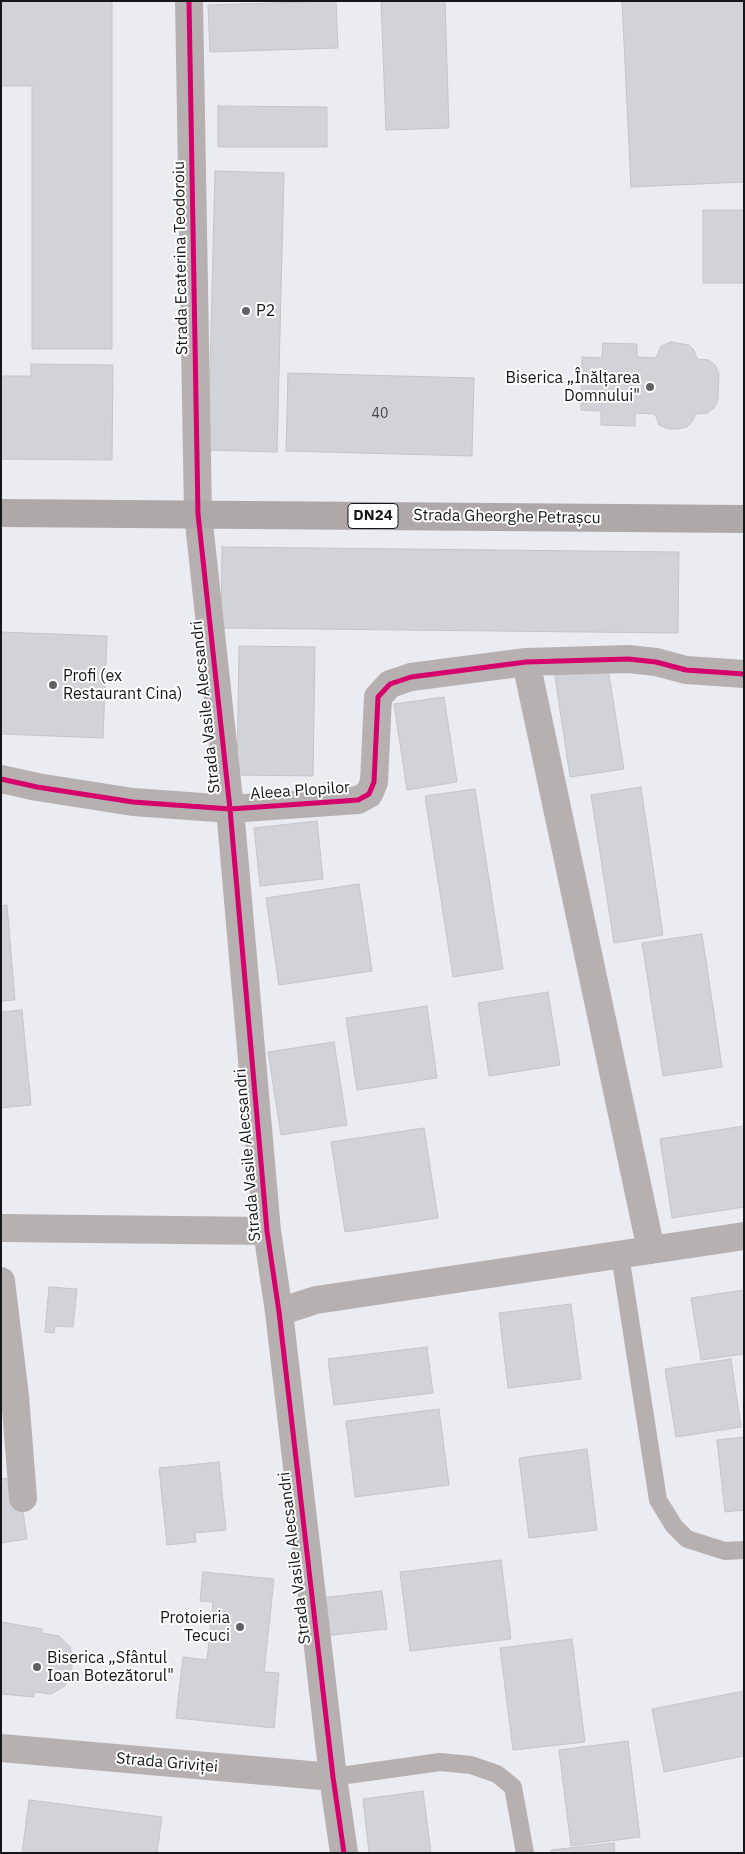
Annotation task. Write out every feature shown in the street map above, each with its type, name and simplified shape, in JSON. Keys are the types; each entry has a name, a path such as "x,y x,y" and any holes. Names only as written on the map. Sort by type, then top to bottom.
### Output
{"main road":[{"name":"Strada Gheorghe Petrașcu","path":"1,513 744,519"}],"street":[{"name":"Strada Ecaterina Teodoroiu","path":"189,1 198,514"},
{"name":"Strada Vasile Alecsandri","path":"198,514 230,809 267,1230 279,1312 333,1777 344,1853"},
{"name":"Aleea Plopilor","path":"1,780 134,802 230,809 358,800 369,794 374,782 378,697 390,684 411,677 526,662 628,659 656,662 686,670 744,674"},
{"path":"526,662 651,1250"},
{"path":"1,1228 267,1230"},
{"path":"279,1312 316,1300 744,1236"},
{"path":"1,1281 15,1396 23,1498"},
{"name":"Strada Griviței","path":"1,1748 333,1777"}],"lane":[{"path":"620,1255 658,1500 674,1526 687,1538 725,1551 744,1550"},
{"path":"333,1777 440,1762 471,1765 497,1774 513,1787 524,1853"}],"building":[{"path":"1,1 112,1 112,349 32,349 32,86 1,86"},
{"path":"336,1 338,48 210,52 208,5"},
{"path":"381,1 445,1 449,128 386,130"},
{"path":"622,1 744,1 744,182 631,187"},
{"path":"218,106 327,107 327,147 218,147"},
{"name":"P2","path":"215,171 284,173 277,452 208,450"},
{"path":"703,210 744,210 744,283 703,283"},
{"name":"Biserica „Înălțarea Domnului\"","path":"671,342 689,345 694,350 697,359 709,360 715,365 719,374 718,400 714,408 707,413 696,414 687,427 678,429 669,429 659,425 655,414 635,413 635,426 601,425 601,411 581,410 582,357 602,358 603,343 637,344 637,357 656,358 661,346"},
{"path":"31,364 113,365 112,460 1,459 1,376 31,376"},
{"path":"288,373 474,378 472,456 286,451"},
{"path":"222,547 679,552 678,633 221,628"},
{"name":"Profi (ex Restaurant Cina)","path":"1,632 107,636 103,738 1,734"},
{"path":"239,646 315,647 313,776 237,775"},
{"path":"607,662 624,769 570,777 554,670"},
{"path":"444,697 457,782 407,790 394,704"},
{"path":"641,787 663,935 614,943 591,795"},
{"path":"475,789 503,969 453,977 425,796"},
{"path":"317,821 323,879 260,886 254,828"},
{"path":"359,884 372,971 279,985 266,898"},
{"path":"7,905 15,1000 1,1001 1,906"},
{"path":"702,934 722,1067 663,1076 642,943"},
{"path":"548,992 560,1065 489,1076 478,1003"},
{"path":"427,1006 437,1078 357,1090 346,1018"},
{"path":"22,1010 31,1105 1,1108 1,1012"},
{"path":"334,1042 347,1125 281,1135 268,1052"},
{"path":"744,1126 744,1207 672,1218 660,1139"},
{"path":"424,1128 438,1218 345,1232 331,1142"},
{"path":"49,1287 77,1289 73,1327 55,1326 54,1333 45,1332"},
{"path":"744,1290 744,1354 701,1360 691,1298"},
{"path":"571,1304 581,1379 508,1388 499,1313"},
{"path":"427,1347 433,1393 334,1405 328,1359"},
{"path":"731,1359 741,1427 676,1437 665,1369"},
{"path":"439,1409 449,1485 355,1497 346,1421"},
{"path":"744,1437 744,1510 725,1512 717,1440"},
{"path":"587,1449 597,1530 529,1538 519,1458"},
{"path":"219,1462 226,1530 195,1533 196,1542 167,1545 159,1468"},
{"path":"18,1477 27,1539 1,1543 1,1479"},
{"path":"501,1560 511,1639 410,1651 400,1572"},
{"name":"Protoieria Tecuci","path":"203,1572 274,1579 264,1672 279,1673 274,1728 176,1718 183,1657 207,1660 213,1602 200,1601"},
{"path":"382,1591 387,1629 324,1636 319,1598"},
{"name":"Biserica „Sfântul Ioan Botezătorul\"","path":"1,1622 42,1629 42,1633 59,1636 70,1647 73,1659 71,1674 65,1686 51,1694 34,1692 34,1697 1,1694"},
{"path":"572,1639 585,1742 513,1750 500,1648"},
{"path":"744,1691 744,1756 664,1772 652,1709"},
{"path":"628,1741 640,1837 571,1846 559,1750"},
{"path":"423,1791 431,1853 369,1853 363,1799"},
{"path":"29,1800 162,1817 157,1853 22,1853"},
{"path":"614,1843 615,1853 551,1853 551,1850"}],"cycle path":[{"path":"189,1 198,514 230,809 267,1231 279,1312 333,1777 344,1853"},
{"path":"1,779 37,787 133,802 230,809 358,800 369,794 374,782 378,697 390,684 411,677 526,662 628,659 656,662 686,670 744,674"}],"place":[{"name":"P2","path":"246,311"},
{"name":"Biserica „Înălțarea Domnului\"","path":"650,387"},
{"name":"Profi (ex Restaurant Cina)","path":"53,685"},
{"name":"Protoieria Tecuci","path":"240,1627"},
{"name":"Biserica „Sfântul Ioan Botezătorul\"","path":"37,1667"}]}
